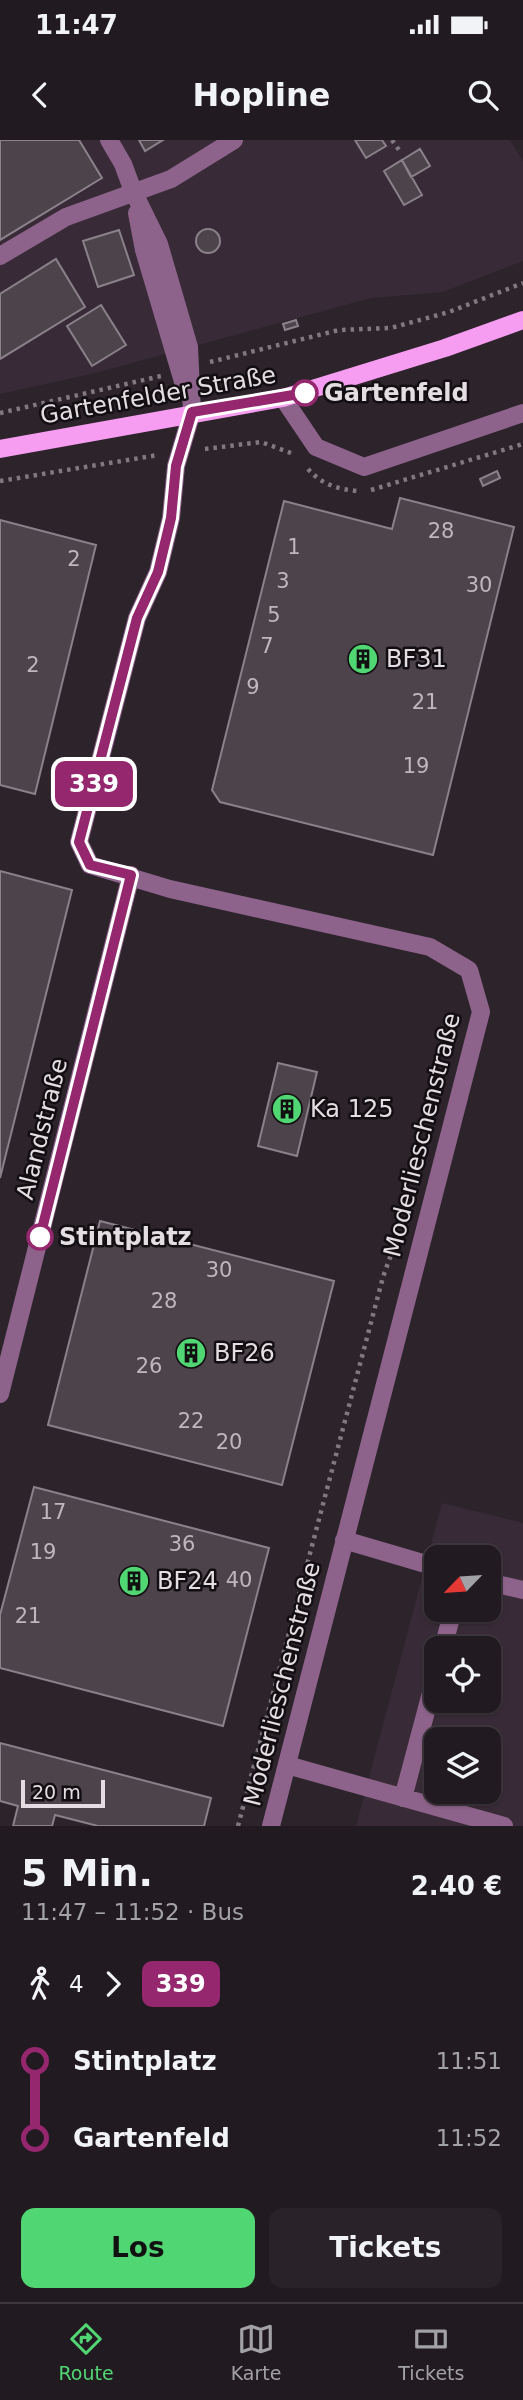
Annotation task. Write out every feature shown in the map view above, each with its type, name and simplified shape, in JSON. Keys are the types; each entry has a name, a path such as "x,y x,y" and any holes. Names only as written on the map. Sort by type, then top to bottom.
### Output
{"main road":[{"name":"Gartenfelder Straße","path":"0,449 192,412 283,398 445,348 523,320"}],"street":[{"path":"109,140 124,164 133,191 144,250 185,369 192,412"},
{"path":"0,257 66,217 172,179 234,140"},
{"path":"283,398 316,447 364,467 523,413"},
{"name":"Moderlieschenstraße","path":"192,412 180,452 171,518 158,572 137,618 79,842 90,865 131,875 170,889 430,947 469,970 481,1012 271,1826"},
{"name":"Alandstraße","path":"0,1394 131,875"},
{"path":"344,1541 424,1564"},
{"path":"501,1585 523,1590"},
{"path":"403,1798 426,1713"},
{"path":"287,1765 504,1826"}],"path":[{"path":"392,140 398,150"},
{"path":"0,414 88,395 338,330 391,328 449,312 523,283"},
{"path":"0,481 247,442"},
{"path":"238,1826 383,1277 397,1238 415,1222 426,1217"}],"shaded area":[{"path":"0,140 510,140 523,161 523,261 443,292 371,298 95,373 0,394"},
{"path":"442,1503 523,1523 523,1826 356,1826 424,1571 424,1622 501,1622 501,1545 431,1545"}],"building":[{"path":"0,140 79,140 102,178 0,240"},
{"path":"139,140 163,140 145,151"},
{"path":"355,140 382,140 386,146 366,158"},
{"path":"420,149 430,166 411,177 402,160"},
{"path":"402,160 422,195 404,205 384,171"},
{"path":"208,229 216,233 220,241 216,249 208,253 200,249 196,241 200,233"},
{"path":"119,230 134,275 98,287 83,241"},
{"path":"56,259 85,307 0,359 0,294"},
{"path":"101,305 126,345 92,366 67,326"},
{"path":"296,320 298,326 285,330 283,324"},
{"path":"497,471 500,478 483,486 480,479"},
{"name":"BF31","path":"400,498 514,527 433,855 220,802 212,790 284,501 392,529"},
{"path":"0,520 96,545 35,794 0,785"},
{"path":"0,871 72,890 0,1178"},
{"name":"Ka 125","path":"278,1063 317,1072 297,1156 258,1146"},
{"name":"BF26","path":"100,1221 334,1281 282,1485 48,1425"},
{"name":"BF24","path":"34,1487 269,1548 223,1726 0,1668 0,1615"},
{"name":"BF24","path":"34,1487 269,1548 223,1726 0,1668 0,1615"},
{"path":"0,1743 211,1798 204,1826 98,1826 55,1815 52,1826 13,1826 18,1806 0,1801"}],"bus line":[{"name":"339","path":"40,1237 131,875 90,865 79,842 137,618 158,572 171,518 176,466 192,412 305,393"}],"place":[{"name":"Gartenfeld","path":"305,393"},
{"name":"BF31","path":"363,659"},
{"name":"Ka 125","path":"287,1109"},
{"name":"Stintplatz","path":"40,1237"},
{"name":"BF26","path":"191,1353"},
{"name":"BF24","path":"134,1581"}]}
